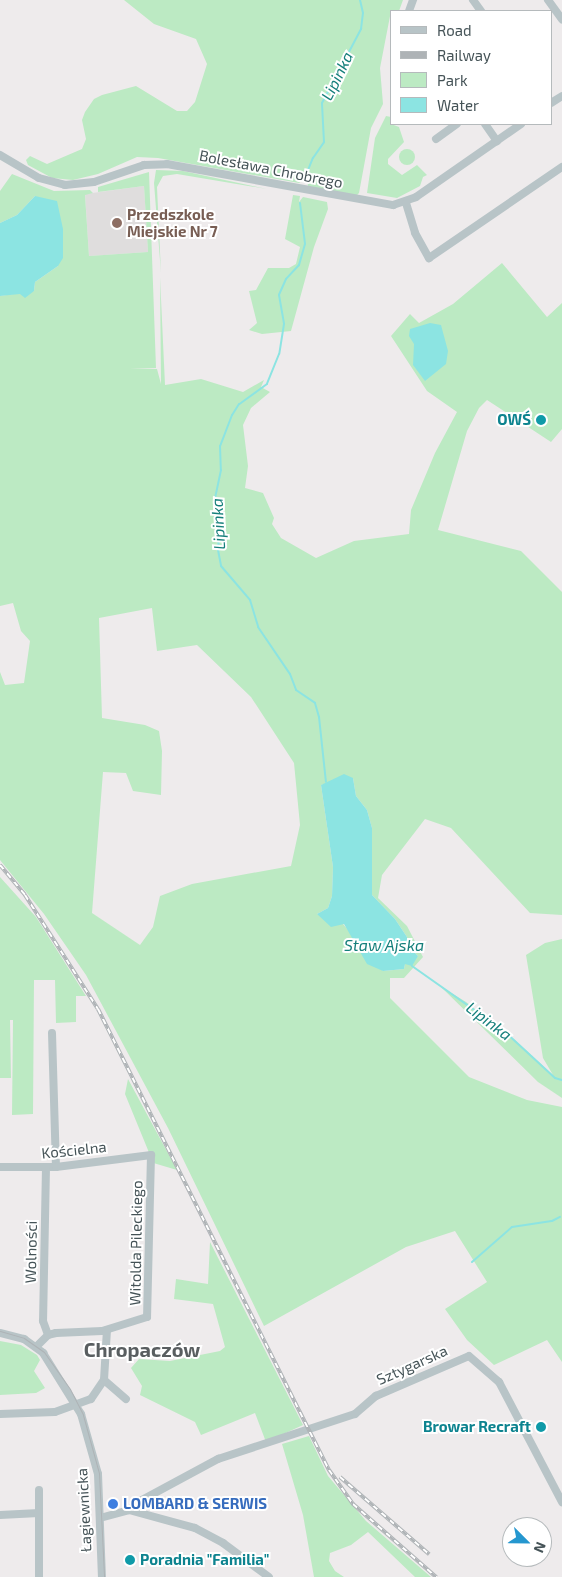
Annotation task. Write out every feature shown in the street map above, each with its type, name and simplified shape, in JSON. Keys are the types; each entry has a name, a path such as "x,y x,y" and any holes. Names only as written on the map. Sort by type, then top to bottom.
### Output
{"street":[{"path":"548,0 562,19"},
{"path":"436,139 455,125"},
{"path":"486,125 497,141"},
{"path":"521,125 406,203 415,233 429,258 562,167"},
{"name":"Bolesława Chrobrego","path":"0,155 39,178 65,185 94,182 144,165 167,164 374,204 406,203"},
{"path":"52,1033 56,1167"},
{"name":"Kościelna","path":"0,1167 56,1167 151,1155"},
{"name":"Witolda Pileckiego","path":"48,1335 107,1330 144,1320 149,1314 151,1155"},
{"name":"Wolności","path":"46,1167 43,1321 48,1335"},
{"path":"0,1414 55,1412 91,1399 104,1380 107,1330"},
{"name":"Łagiewnicka","path":"0,1333 18,1337 36,1347 51,1363 77,1405 95,1459 102,1577"},
{"path":"36,1347 48,1335"},
{"name":"Sztygarska","path":"100,1518 129,1510 140,1500 218,1459 355,1414 376,1396 469,1356 499,1382 562,1502"},
{"path":"104,1380 126,1399"},
{"path":"38,1577 39,1490"},
{"path":"129,1510 195,1528 223,1543 268,1577"},
{"path":"0,1515 38,1513"}],"shaded area":[{"name":"Przedszkole Miejskie Nr 7","path":"144,186 148,252 89,256 85,194"}],"green space":[{"path":"124,0 403,0 399,10 390,10 380,68 383,104 371,128 359,193 356,196 308,186 307,177 299,183 158,158 137,157 98,174 73,180 52,178 28,165 26,160 30,156 47,164 82,149 86,139 82,120 94,99 102,95 136,86 177,111 187,111 195,102 207,64 196,39 154,24"},
{"path":"386,116 390,117 390,125 399,127 404,142 388,159 388,164 402,175 417,165 427,175 423,177 420,186 397,198 367,193 375,138"},
{"path":"404,149 410,149 415,154 413,163 404,165 399,160 399,154"},
{"path":"156,170 183,171 267,189 177,174 163,176 157,187 161,273 154,183"},
{"path":"149,172 156,368 130,368 157,369 161,384 160,277 165,385 201,379 243,392 264,380 261,387 270,392 251,408 243,425 248,466 245,488 263,493 274,518 272,524 281,538 316,558 354,541 409,534 411,510 435,453 457,412 427,391 391,336 410,314 419,323 453,304 502,263 547,317 562,303 562,429 551,442 487,400 479,408 467,431 438,530 521,551 562,592 562,915 530,913 451,828 425,819 382,875 378,898 407,926 423,957 404,978 390,978 390,998 469,1077 527,1100 562,1107 562,1362 547,1340 494,1365 467,1340 445,1309 487,1282 455,1231 406,1247 264,1326 168,1128 86,975 44,914 0,860 0,672 5,685 24,683 30,641 21,631 13,603 0,606 0,296 34,291 35,282 58,266 35,196 17,215 0,223 0,191 12,174 54,191 90,190 93,193 85,195 89,256 148,252 144,186 98,192 98,187","holes":["152,608 157,651 197,645 251,697 294,763 300,825 291,866 192,884 160,896 153,927 140,945 92,913 103,772 126,773 133,791 161,795 162,751 159,731 145,725 102,718 99,618","353,778 356,796 367,810 372,828 372,895 395,919 407,937 408,946 418,956 405,964 404,969 383,971 343,924 317,914 328,908 332,896 333,867 321,785"]},
{"path":"293,195 300,196 299,202 303,197 327,202 328,209 314,247 291,331 262,334 249,330 257,323 249,291 256,290 268,268 289,268 296,264 300,247 285,239"},
{"path":"0,877 36,917 86,996 76,996 76,1022 56,1023 55,980 34,980 33,1114 12,1115 13,1020 10,1020 11,1078 0,1078"},
{"path":"562,939 562,1098 538,1082 440,986 466,1002 516,1041 553,1075 543,1058 526,955 545,943"},
{"path":"128,1079 177,1170 150,1162 150,1155 125,1094"},
{"path":"210,1242 303,1425 266,1442 255,1413 201,1435 195,1422 140,1395 142,1386 131,1368 139,1359 170,1361 220,1351 225,1347 213,1304 174,1299 176,1279 208,1284"},
{"path":"0,1341 21,1345 37,1355 40,1360 34,1371 45,1388 36,1393 0,1395"},
{"path":"309,1436 328,1476 366,1521 431,1577 415,1577 368,1532 351,1545 330,1553 329,1561 335,1571 344,1577 314,1577 303,1515 282,1444"}],"water":[{"path":"35,196 57,201 63,229 63,258 58,266 35,282 34,291 25,298 20,294 0,296 0,223 17,215"},
{"path":"430,323 441,325 448,351 446,364 425,381 413,365 414,344 409,336 410,329"},
{"name":"Staw Ajska","path":"344,774 353,778 356,796 367,810 372,828 372,895 395,919 407,937 408,946 418,956 412,966 405,964 404,969 383,971 367,964 344,924 331,927 317,914 328,908 332,896 333,867 321,785"}],"waterway":[{"name":"Lipinka","path":"304,180 313,158 324,142 322,103 361,29 363,13 360,0"},
{"name":"Lipinka","path":"300,203 305,244 299,265 286,279 279,295 284,324 279,354 267,384 239,404 232,415 220,446 221,470 215,498 220,514 218,550 221,566 250,600 258,627 290,674 296,690 315,703 319,717 326,782"},
{"name":"Lipinka","path":"412,966 504,1031 555,1078 562,1080"},
{"path":"472,1262 512,1227 552,1221 560,1217"}],"tram line":[{"path":"0,1331 24,1338 44,1352 70,1389 83,1415 99,1473 104,1577"}],"railway":[{"path":"0,865 25,895 98,1009 329,1470 353,1504 436,1577"},
{"path":"340,1477 429,1554"}],"place":[{"name":"Przedszkole Miejskie Nr 7","path":"117,223"},
{"name":"OWŚ","path":"541,420"},
{"name":"Browar Recraft","path":"541,1427"},
{"name":"LOMBARD & SERWIS","path":"113,1504"},
{"name":"Poradnia \"Familia\"","path":"130,1560"}],"district":[{"name":"Chropaczów","path":"142,1349"}]}
